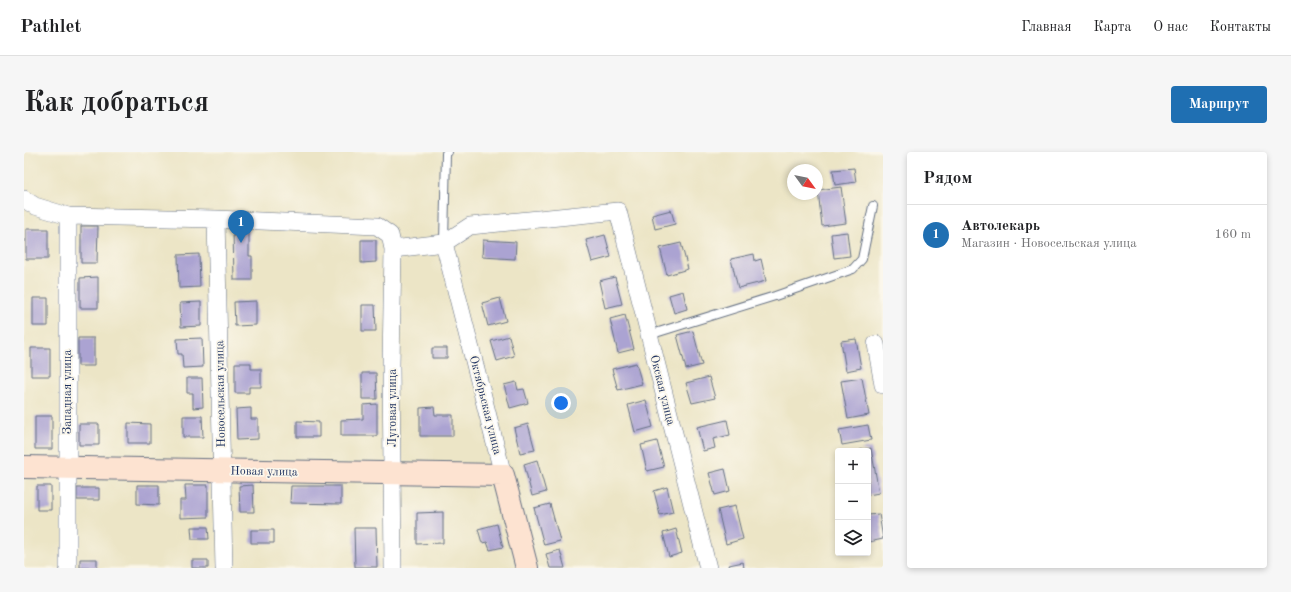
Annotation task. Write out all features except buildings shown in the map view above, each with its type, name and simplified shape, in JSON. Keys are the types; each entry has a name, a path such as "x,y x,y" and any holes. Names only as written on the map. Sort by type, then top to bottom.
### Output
{"street":[{"path":"24,199 36,206 68,216 216,219 377,226 390,235 393,249 444,242"},
{"name":"Окская улица","path":"444,242 470,226 618,211 708,568"},
{"name":"Западная улица","path":"68,216 68,568"},
{"name":"Новосельская улица","path":"216,219 224,568"},
{"name":"Октябрьская улица","path":"444,242 527,568"},
{"name":"Луговая улица","path":"393,249 391,366 393,568"},
{"path":"876,344 883,385"},
{"name":"Новая улица","path":"24,467 503,475"}],"lane":[{"path":"444,242 446,152"},
{"path":"649,335 775,296 853,269 862,260 873,206"}],"place":[{"name":"Автолекарь","path":"241,243"}]}
